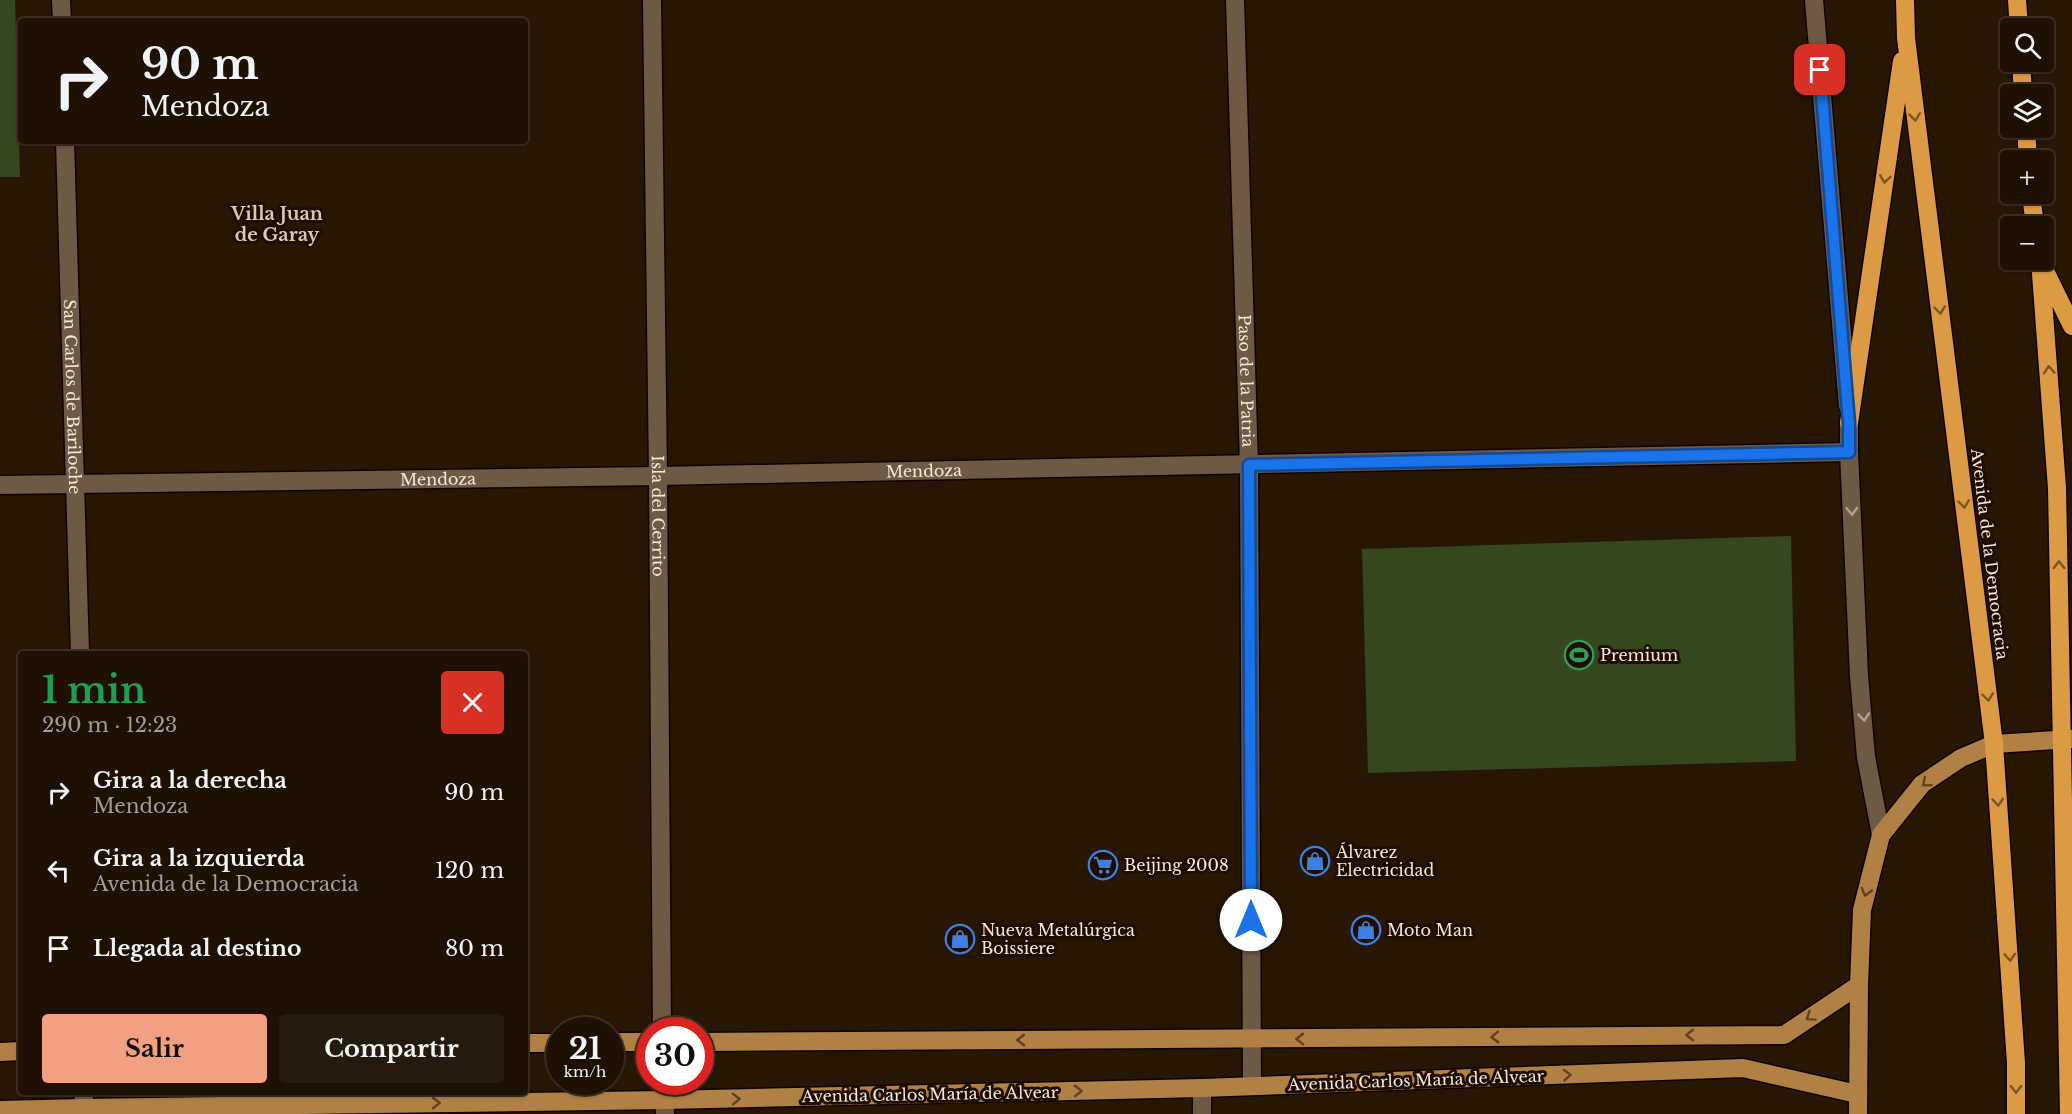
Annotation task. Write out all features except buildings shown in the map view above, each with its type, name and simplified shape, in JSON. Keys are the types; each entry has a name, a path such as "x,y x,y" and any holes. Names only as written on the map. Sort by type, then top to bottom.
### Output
{"highway":[{"name":"Avenida de la Democracia","path":"1905,0 1906,38 1994,744 2016,1063 2016,1114"},
{"path":"2017,0 2018,18"},
{"path":"1849,423 1906,38"},
{"path":"2041,270 2058,488 2067,739 2068,1114"},
{"path":"2044,270 2072,326"}],"main road":[{"path":"1858,1114 1862,910 1881,835 1922,784 1961,758 1994,744 2067,739"},
{"path":"714,1042 1784,1035 1859,985"},
{"path":"528,1043 546,1043"},
{"path":"0,1052 18,1051"},
{"name":"Avenida Carlos María de Alvear","path":"0,1110 83,1105 665,1107 1743,1068 1857,1094"}],"street":[{"path":"61,0 62,18"},
{"name":"Isla del Cerrito","path":"652,0 662,1017"},
{"name":"Paso de la Patria","path":"1235,0 1249,465 1252,1086"},
{"path":"1814,0 1849,423 1859,676 1866,757 1881,835"},
{"name":"San Carlos de Bariloche","path":"65,144 80,651"},
{"name":"Mendoza","path":"0,485 658,476 1849,452"},
{"path":"1202,1088 1202,1114"}],"green space":[{"path":"0,0 15,0 20,177 0,177"},
{"name":"Premium","path":"1791,536 1796,761 1368,773 1362,549"}],"place":[{"name":"Premium","path":"1579,655"},
{"name":"Álvarez Electricidad","path":"1315,861"},
{"name":"Beijing 2008","path":"1103,865"},
{"name":"Moto Man","path":"1366,930"},
{"name":"Nueva Metalúrgica Boissiere","path":"960,939"}],"district":[{"name":"Villa Juan de Garay","path":"277,224"}],"route":[{"path":"1251,920 1249,465 1849,452 1849,423 1820,70"}]}
